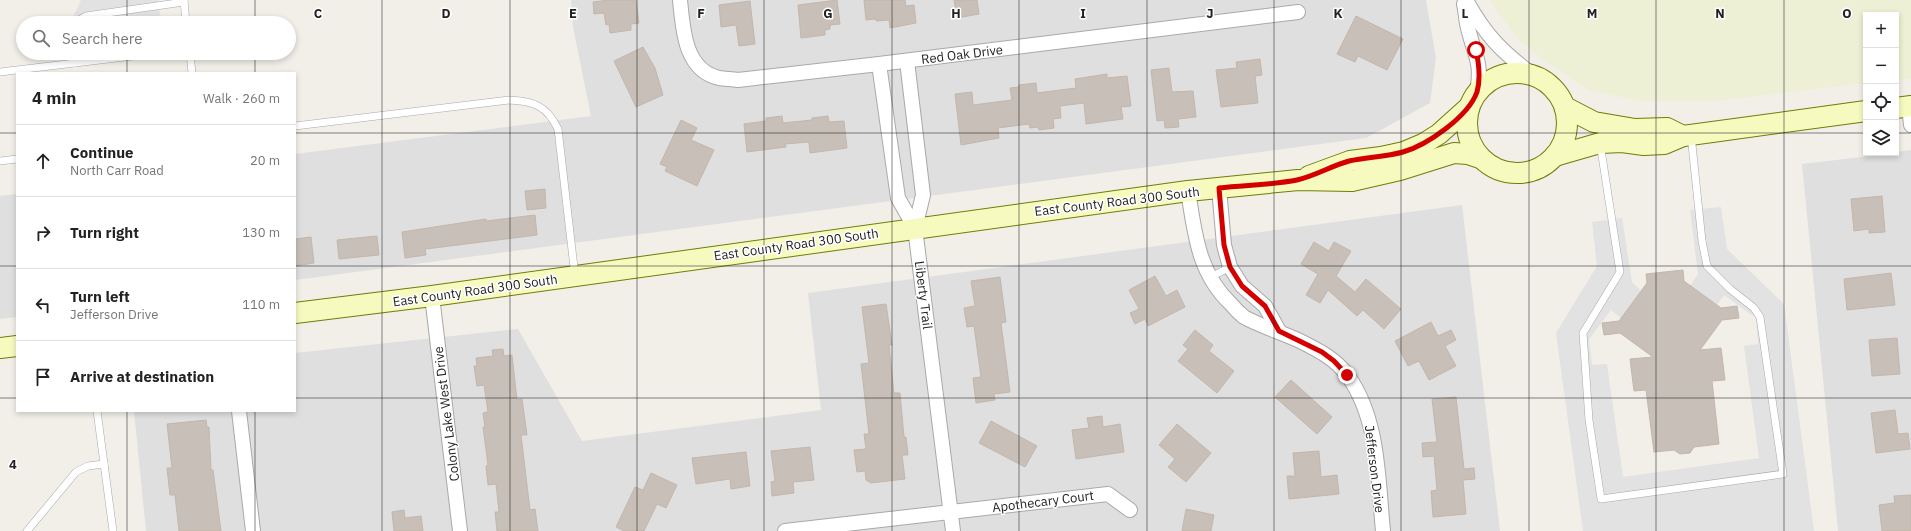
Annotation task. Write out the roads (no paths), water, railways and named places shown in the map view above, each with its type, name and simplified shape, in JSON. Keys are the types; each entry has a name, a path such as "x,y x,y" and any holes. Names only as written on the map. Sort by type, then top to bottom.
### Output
{"street":[{"name":"Red Oak Drive","path":"680,0 685,40 692,58 703,71 718,78 738,80 907,61 1298,12"},
{"path":"1465,0 1478,22 1500,49 1533,75 1547,82 1558,93 1565,107 1568,124 1564,141 1555,156 1545,165 1532,171 1518,173 1504,172 1491,166 1480,158 1472,147 1466,121 1479,76 1479,64 1469,32 1465,0"},
{"path":"907,61 922,195 915,228"},
{"name":"Liberty Trail","path":"879,64 898,198 915,228 953,531"},
{"path":"1473,100 1488,82 1502,75 1518,72 1533,75"},
{"name":"East County Road 300 South","path":"1298,180 1350,161 1404,152 1423,144 1439,134 1473,100"},
{"path":"1565,107 1594,122 1635,129 1667,128 1687,135"},
{"path":"1555,156 1600,143 1622,142 1644,145 1664,144 1687,135 1863,112"},
{"name":"East County Road 300 South","path":"296,313 432,296 1188,191 1298,180 1352,181 1400,170 1454,153 1468,154 1480,158"},
{"path":"1219,188 1224,245 1230,267 1242,286 1265,306 1279,331"},
{"name":"Jefferson Drive","path":"1188,191 1195,235 1202,262 1209,278 1224,298 1243,316 1260,326 1279,331 1322,352 1334,361 1347,375 1358,391 1372,428 1383,531"},
{"name":"Colony Lake West Drive","path":"432,296 460,531"},
{"path":"0,348 16,346"},
{"path":"239,412 253,531"},
{"name":"Apothecary Court","path":"786,531 1108,494 1130,510"}],"lane":[{"path":"86,16 184,1 185,16"},
{"path":"0,72 100,60"},
{"path":"191,60 192,72"},
{"path":"296,126 509,100 521,100 543,107 552,116 558,129 575,276"},
{"path":"1600,143 1620,272 1582,333 1589,420 1601,499 1783,474 1760,317 1754,308 1730,289 1708,266 1702,241 1687,135"},
{"path":"0,162 16,160"},
{"path":"1209,278 1230,267"},
{"path":"97,412 113,531"},
{"path":"27,531 76,472 88,466 104,464"}]}
